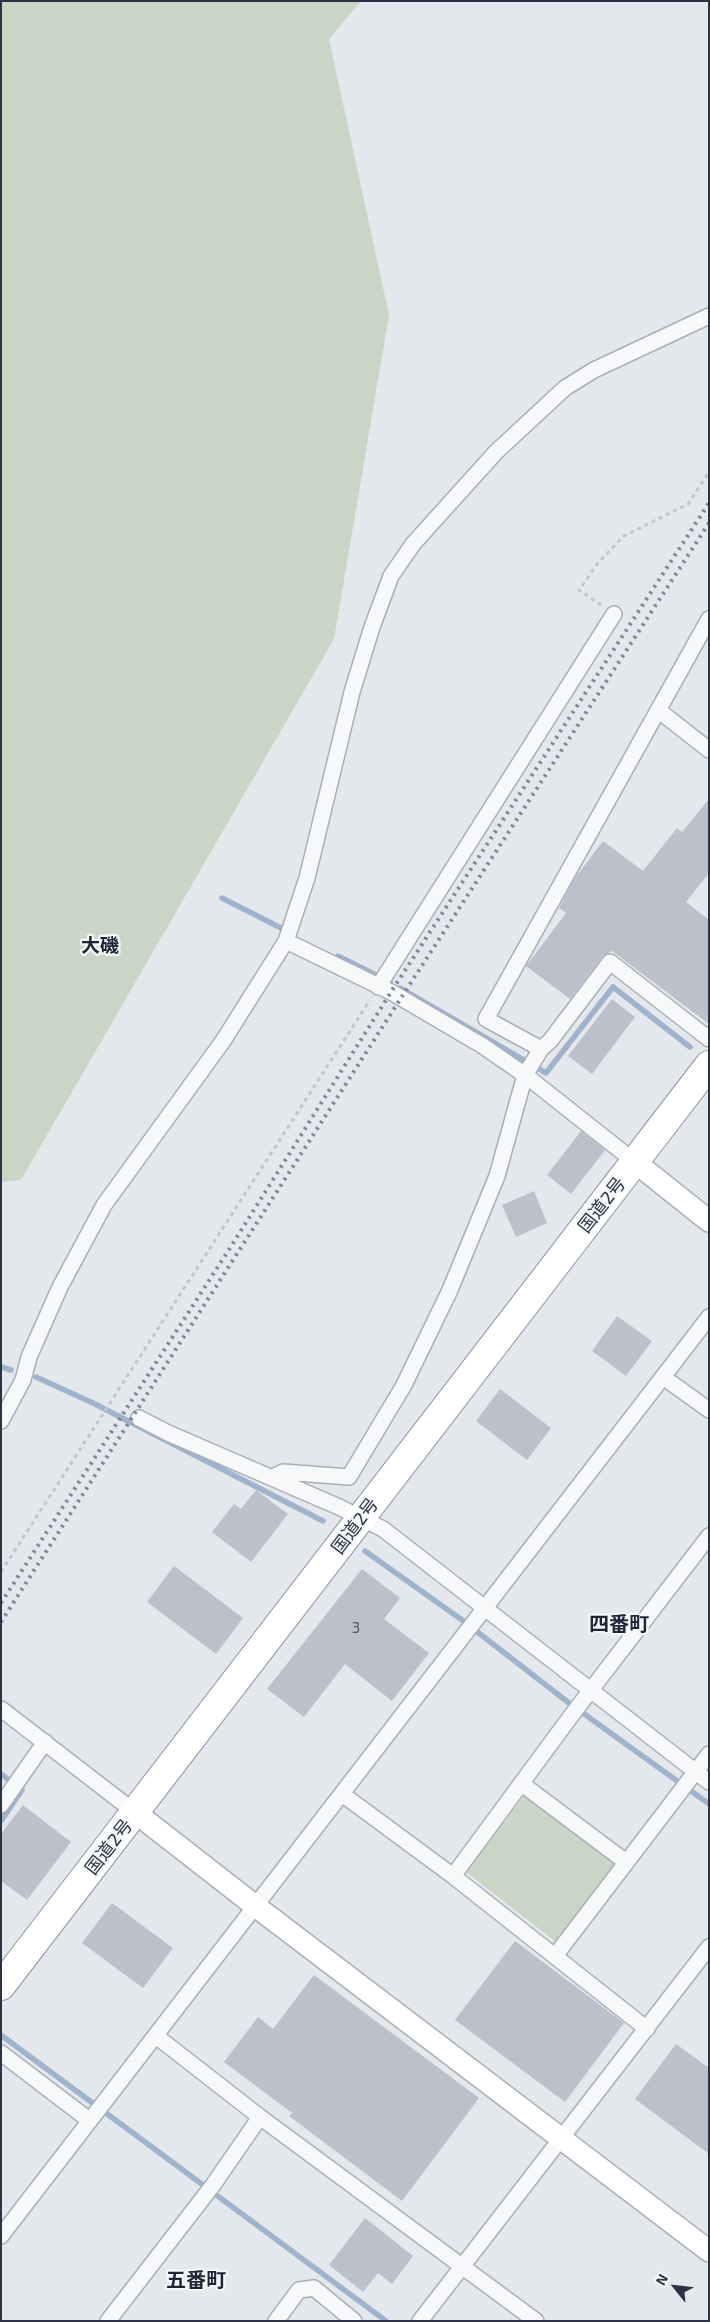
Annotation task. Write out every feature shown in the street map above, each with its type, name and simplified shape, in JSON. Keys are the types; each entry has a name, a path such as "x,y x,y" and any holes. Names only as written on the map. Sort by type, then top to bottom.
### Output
{"highway":[{"name":"国道2号","path":"1,1986 136,1813 709,1065"}],"street":[{"path":"1,1421 23,1380 29,1357 60,1287 104,1205 223,1041 286,942 307,878 352,692 372,627 391,576 412,544 496,452 565,388 594,370 709,316"},
{"path":"382,981 614,614"},
{"path":"709,619 486,1019 635,1162 709,1221"},
{"path":"658,710 709,750"},
{"path":"286,942 382,981 483,1046 532,1063"},
{"path":"273,1477 283,1472 349,1477 404,1385 450,1290 497,1176 532,1063 610,962 709,1039"},
{"path":"1,2236 156,2036 254,1905 466,1634 709,1317"},
{"path":"663,1376 709,1410"},
{"path":"139,1418 273,1477 383,1529 688,1781 709,1782"},
{"path":"453,1876 586,1696 709,1536"},
{"path":"1,1709 254,1905 709,2251"},
{"path":"1,1805 45,1742"},
{"path":"555,1956 709,1754"},
{"path":"522,1784 626,1862"},
{"path":"342,1794 453,1876 646,2029"},
{"path":"420,2321 709,1947"},
{"path":"156,2036 260,2117 536,2321"},
{"path":"1,2053 97,2111"},
{"path":"108,2321 209,2190 260,2117"},
{"path":"276,2321 299,2290 314,2288 354,2321"}],"path":[{"path":"614,614 579,590 598,563 624,536 688,504 709,472"},
{"path":"1,1572 382,981"}],"green space":[{"path":"1,1 361,1 329,39 389,315 334,639 21,1180 1,1182"},
{"path":"525,1795 615,1862 613,1871 562,1938 556,1942 466,1872"}],"building":[{"path":"709,799 709,873 686,902 709,920 709,1024 612,951 603,956 570,999 526,966 566,913 559,908 575,878 603,841 643,871 677,828 682,832"},
{"path":"612,999 635,1017 592,1074 568,1056"},
{"path":"581,1131 605,1150 571,1194 547,1175"},
{"path":"534,1191 547,1223 516,1237 502,1205"},
{"path":"617,1316 652,1341 626,1376 592,1351"},
{"path":"500,1389 551,1428 527,1460 476,1421"},
{"path":"256,1490 288,1514 251,1562 212,1532 234,1504 241,1509"},
{"path":"174,1566 243,1618 216,1654 147,1602"},
{"path":"362,1569 400,1598 384,1619 429,1653 392,1701 345,1664 304,1717 267,1689"},
{"path":"23,1805 71,1842 27,1900 1,1881 1,1834"},
{"path":"112,1903 173,1948 143,1988 82,1943"},
{"path":"515,1941 624,2023 565,2102 455,2020"},
{"path":"314,1975 479,2098 402,2201 289,2116 292,2113 224,2062 258,2017 273,2029"},
{"path":"676,2044 709,2068 709,2154 635,2099"},
{"path":"365,2218 413,2256 392,2284 378,2273 363,2292 329,2265"}],"waterway":[{"path":"222,898 281,928"},
{"path":"338,956 390,982"},
{"path":"400,988 546,1073 613,987 690,1047"},
{"path":"1,1367 11,1370"},
{"path":"36,1377 93,1403 323,1521"},
{"path":"365,1551 462,1620 569,1703 709,1804"},
{"path":"1,1774 22,1790 1,1821"},
{"path":"1,2035 386,2321"}],"railway":[{"path":"1,1603 230,1248 391,992 709,503"},
{"path":"1,1622 401,998 709,523"}],"district":[{"name":"大磯","path":"100,946"},
{"name":"四番町","path":"619,1624"},
{"name":"五番町","path":"196,2280"}]}
